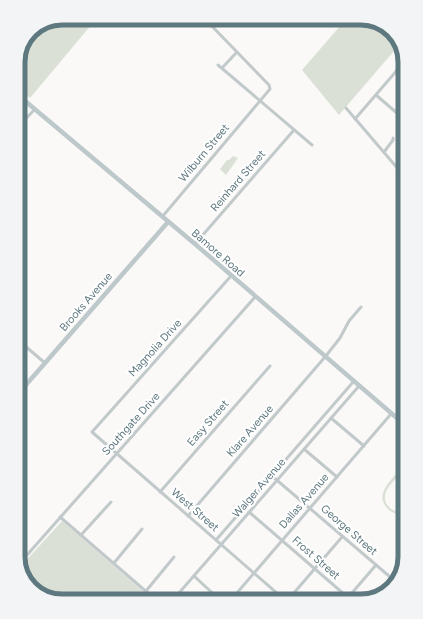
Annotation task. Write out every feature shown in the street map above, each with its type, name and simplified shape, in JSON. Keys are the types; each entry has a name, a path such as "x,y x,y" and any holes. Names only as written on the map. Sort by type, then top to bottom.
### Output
{"street":[{"path":"211,25 237,52 222,68"},
{"name":"Wilburn Street","path":"162,217 270,89 269,85 237,52"},
{"path":"218,65 312,145"},
{"path":"355,119 396,71"},
{"path":"376,95 398,114"},
{"name":"Bamore Road","path":"25,100 195,244 398,420"},
{"path":"25,119 34,108"},
{"path":"346,108 398,169"},
{"name":"Reinhard Street","path":"195,244 294,130"},
{"path":"384,152 393,138"},
{"name":"Brooks Avenue","path":"25,386 168,222"},
{"name":"Magnolia Drive","path":"92,432 231,276"},
{"name":"Southgate Drive","path":"25,556 255,297"},
{"name":"Klare Avenue","path":"188,516 325,357 340,338 348,321 361,307"},
{"path":"25,346 45,363"},
{"name":"Easy Street","path":"160,492 270,366"},
{"name":"Walger Avenue","path":"216,540 354,381"},
{"name":"Walger Avenue","path":"178,594 359,386"},
{"name":"Dallas Avenue","path":"236,594 391,414"},
{"path":"331,418 364,446"},
{"name":"West Street","path":"92,432 279,594"},
{"path":"304,449 337,477"},
{"name":"George Street","path":"272,476 391,578"},
{"path":"82,535 111,502"},
{"name":"Frost Street","path":"249,512 345,594"},
{"path":"60,517 149,594"},
{"path":"114,563 142,529"},
{"path":"293,594 342,537"},
{"path":"146,591 174,557"},
{"path":"351,594 376,565"},
{"path":"194,576 213,594"}],"shaded area":[{"path":"91,25 30,98 25,93 25,60 29,46 38,34 50,27 55,26"},
{"path":"341,25 363,25 373,27 387,36 395,49 339,115 302,70"},
{"path":"233,156 238,158 226,175 220,169 227,160"},
{"path":"398,472 398,477 389,487 385,498 386,503 390,508 398,511 398,513 391,511 383,502 382,496 391,479"},
{"path":"62,521 146,594 60,594 50,592 42,588 34,581 28,571 25,562"}]}
